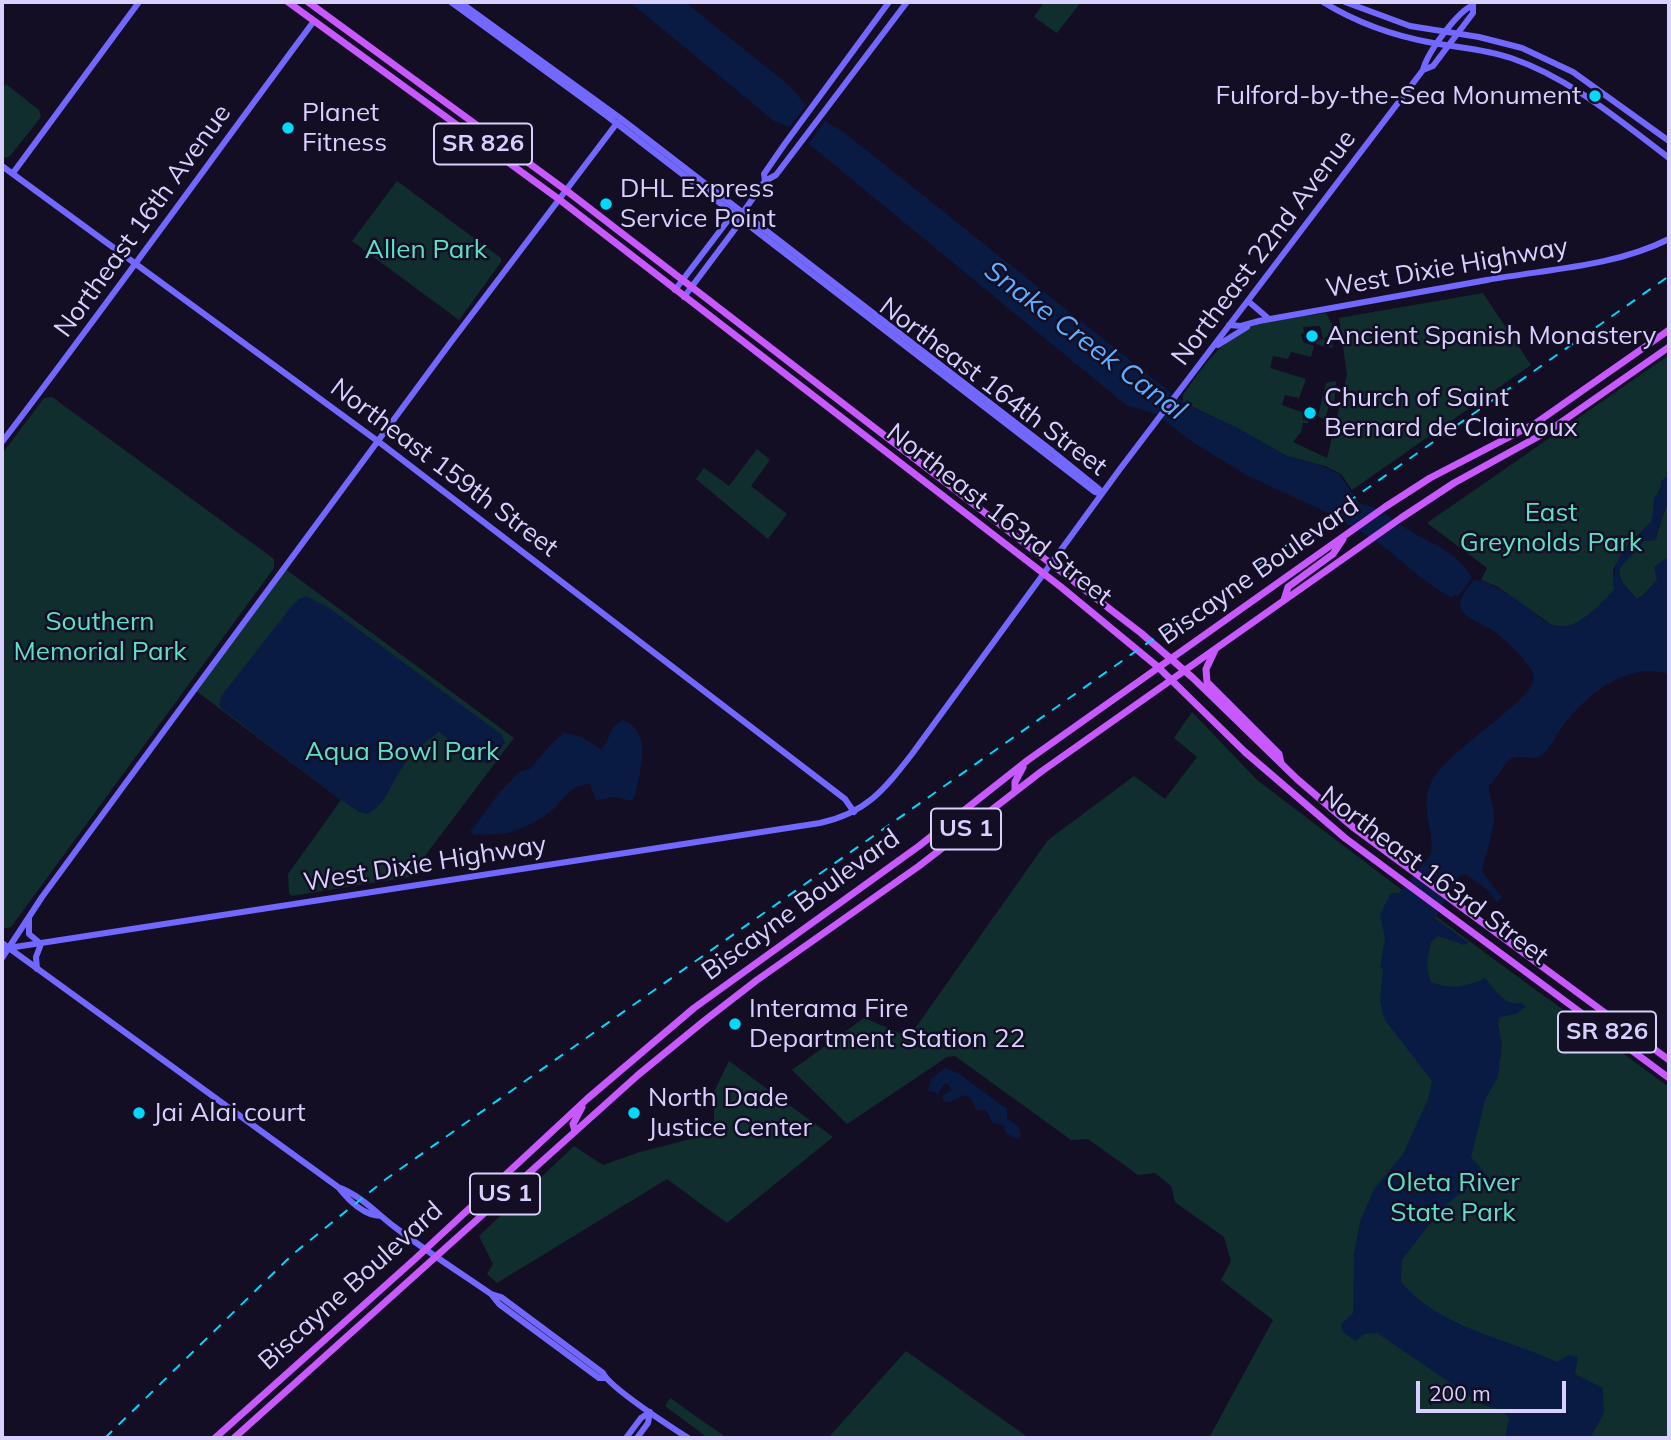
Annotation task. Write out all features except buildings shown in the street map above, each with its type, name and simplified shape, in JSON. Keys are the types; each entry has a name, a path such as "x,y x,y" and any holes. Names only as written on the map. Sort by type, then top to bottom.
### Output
{"main road":[{"name":"Northeast 163rd Street","path":"308,2 566,191 1126,621 1171,658 1281,764 1354,828 1669,1060"},
{"name":"Northeast 163rd Street","path":"292,4 559,200 1043,574 1158,667 1245,752 1345,838 1669,1078"},
{"path":"292,4 313,13 321,11"},
{"path":"314,21 324,19 338,23"},
{"path":"421,99 435,103 444,101"},
{"path":"437,111 446,109 459,112"},
{"path":"474,138 501,148 505,146"},
{"path":"715,321 723,319 737,323"},
{"name":"Biscayne Boulevard","path":"218,1438 585,1101 694,1008 919,846 1028,760 1385,507 1430,478 1536,423 1669,330"},
{"name":"Biscayne Boulevard","path":"234,1438 682,1038 784,961 926,861 1015,791 1368,541 1454,483 1550,430 1669,347"},
{"path":"786,376 800,380 808,378"},
{"path":"906,468 920,473 930,472"},
{"path":"923,482 932,480 945,484"},
{"path":"1284,600 1288,587 1333,554 1349,533"},
{"path":"1216,648 1206,669 1206,680 1279,754 1281,764"},
{"path":"1015,791 1015,782 1028,760"},
{"path":"1345,838 1354,828"},
{"path":"775,948 784,961"},
{"path":"575,1131 573,1124 585,1101"},
{"path":"313,1349 322,1358"}],"street":[{"path":"13,173 139,2"},
{"name":"Northeast 164th Street","path":"451,2 740,215 1101,494"},
{"name":"Northeast 164th Street","path":"460,2 621,118 740,215"},
{"path":"765,181 764,174 889,2"},
{"path":"684,297 738,226 740,215 765,181 776,175 907,2"},
{"path":"1323,2 1383,30 1438,44 1472,47 1525,63 1568,85 1669,158"},
{"path":"1345,2 1410,26 1457,33 1522,48 1555,62 1600,90 1669,141"},
{"name":"Northeast 22nd Avenue","path":"854,812 876,797 890,782 1101,494 1423,70 1464,5 1473,5 1472,13 1433,66 1423,70"},
{"name":"Northeast 16th Avenue","path":"2,442 314,21"},
{"path":"1591,101 1598,103 1603,96 1600,90"},
{"path":"2,958 5,948 29,915 470,316 617,123"},
{"name":"Northeast 159th Street","path":"2,166 379,442 845,799 854,812"},
{"path":"675,290 729,219 740,215"},
{"name":"West Dixie Highway","path":"1228,325 1241,326 1612,260 1669,239"},
{"path":"1248,301 1269,319"},
{"path":"1204,358 1220,342 1259,321"},
{"name":"West Dixie Highway","path":"5,948 820,823 854,812"},
{"path":"29,915 29,934 41,944 36,957 37,969"},
{"path":"2,943 5,948 338,1187 347,1198 369,1214 381,1216 491,1294 499,1304 599,1378 605,1378 688,1438"},
{"path":"626,1438 641,1418 650,1412"},
{"path":"637,1438 648,1423 650,1412"}],"green space":[{"path":"1044,2 1081,2 1057,33 1034,17"},
{"path":"6,84 39,110 41,117 10,156 5,158 2,155 2,90"},
{"name":"Allen Park","path":"397,181 501,258 501,262 459,320 352,241"},
{"path":"1483,293 1531,365 1352,490 1341,474 1325,466 1287,456 1183,402 1183,395 1205,365 1230,339 1251,327 1269,322 1326,313 1334,328 1332,348 1328,347 1327,337 1324,338 1326,347 1316,344 1315,340 1323,339 1320,326 1303,327 1303,342 1314,346 1311,357 1291,352 1288,359 1273,356 1270,368 1306,379 1299,398 1285,395 1282,405 1305,413 1303,420 1308,421 1303,423 1301,432 1293,442 1327,458 1347,375 1339,318"},
{"name":"East Greynolds Park","path":"1669,355 1669,475 1657,494 1652,521 1626,547 1613,570 1614,590 1585,618 1568,626 1549,623 1498,587 1481,580 1487,568 1427,523"},
{"path":"1336,381 1334,406 1329,405 1325,420 1318,416 1326,383"},
{"name":"Southern Memorial Park","path":"52,397 274,559 274,568 11,927 2,929 2,454 44,398"},
{"path":"757,449 770,460 751,486 787,514 768,539 696,479 704,468 729,486"},
{"name":"East Greynolds Park","path":"1669,497 1669,556 1659,563 1657,580 1637,599 1622,582 1619,568 1644,541 1655,540"},
{"name":"Aqua Bowl Park","path":"284,568 514,738 409,877 292,896 289,893 288,874 341,800 195,690"},
{"name":"Oleta River State Park","path":"1192,712 1257,780 1473,944 1669,1087 1669,1438 1209,1438 1273,1320 1221,1280 1231,1261 1224,1237 1175,1202 1171,1186 1155,1173 1138,1175 1088,1139 1071,1140 955,1056 947,1057 847,1124 792,1070 864,1018 909,1037 1048,840 1134,776 1165,799 1197,757 1174,738"},
{"path":"729,1061 833,1137 727,1223 667,1179 497,1283 487,1274 493,1264 479,1236 574,1146 603,1165 640,1152 714,1133 714,1092"},
{"path":"906,1351 1029,1438 828,1438"},
{"path":"670,1398 727,1438 708,1438 665,1406"}],"water":[{"name":"Snake Creek Canal","path":"630,2 685,2 791,87 806,105 828,123 841,130 1171,393 1188,405 1287,456 1320,465 1339,474 1360,504 1379,510 1443,549 1459,561 1472,578 1458,596 1451,598 1365,534 1326,512 1248,476 1191,441 1156,414 1126,405 787,126 774,121"},
{"path":"1669,474 1669,497 1656,534 1657,539 1644,541 1620,568 1620,573 1622,582 1638,599 1657,580 1654,567 1669,556 1669,674 1637,672 1607,684 1581,705 1543,753 1536,758 1513,758 1506,763 1489,785 1494,819 1482,871 1502,898 1496,902 1490,892 1466,874 1459,876 1435,918 1469,943 1464,945 1438,936 1431,942 1429,952 1431,982 1458,986 1485,978 1505,1000 1522,1003 1526,1007 1516,1014 1500,1017 1498,1023 1502,1044 1498,1077 1485,1100 1471,1157 1498,1188 1482,1183 1470,1186 1443,1207 1402,1260 1401,1282 1435,1311 1474,1330 1557,1362 1569,1355 1578,1357 1575,1374 1603,1388 1604,1413 1590,1438 1505,1438 1509,1418 1501,1410 1483,1405 1377,1333 1365,1334 1355,1341 1342,1331 1341,1324 1353,1313 1354,1254 1360,1222 1374,1189 1403,1154 1428,1099 1432,1081 1384,1019 1380,999 1383,969 1380,967 1385,939 1380,914 1391,893 1399,893 1431,854 1426,802 1430,785 1439,771 1518,702 1529,690 1534,679 1530,667 1511,646 1494,631 1465,614 1460,606 1464,593 1474,580 1480,581 1509,595 1550,624 1562,626 1575,623 1614,590 1619,558 1652,521 1654,498 1660,491 1661,481"},
{"path":"306,596 328,607 501,734 505,743 488,764 453,747 439,732 413,754 384,799 368,814 359,812 341,800 222,709 219,704 222,695 291,607"},
{"path":"623,720 639,734 643,752 636,793 632,801 615,797 596,800 590,784 582,785 570,792 549,813 517,830 475,835 470,832 500,792 519,772 530,769 555,740 565,733 582,737 601,749 615,725"},
{"path":"945,1068 958,1073 1007,1109 1007,1118 1019,1127 1021,1136 1018,1139 1007,1134 1003,1125 993,1123 986,1110 976,1110 971,1099 965,1095 944,1102 942,1096 952,1090 947,1083 938,1094 928,1090 931,1079"}],"pier":[{"path":"807,104 826,120 808,144 788,129"}],"railway":[{"path":"105,1438 293,1254 386,1179 1669,276"}],"place":[{"name":"Fulford-by-the-Sea Monument","path":"1595,96"},
{"name":"Planet Fitness","path":"288,128"},
{"name":"DHL Express Service Point","path":"606,204"},
{"name":"Ancient Spanish Monastery","path":"1312,336"},
{"name":"Church of Saint Bernard de Clairvoux","path":"1310,413"},
{"name":"Interama Fire Department Station 22","path":"735,1024"},
{"name":"Jai Alai court","path":"139,1113"},
{"name":"North Dade Justice Center","path":"634,1113"}]}
